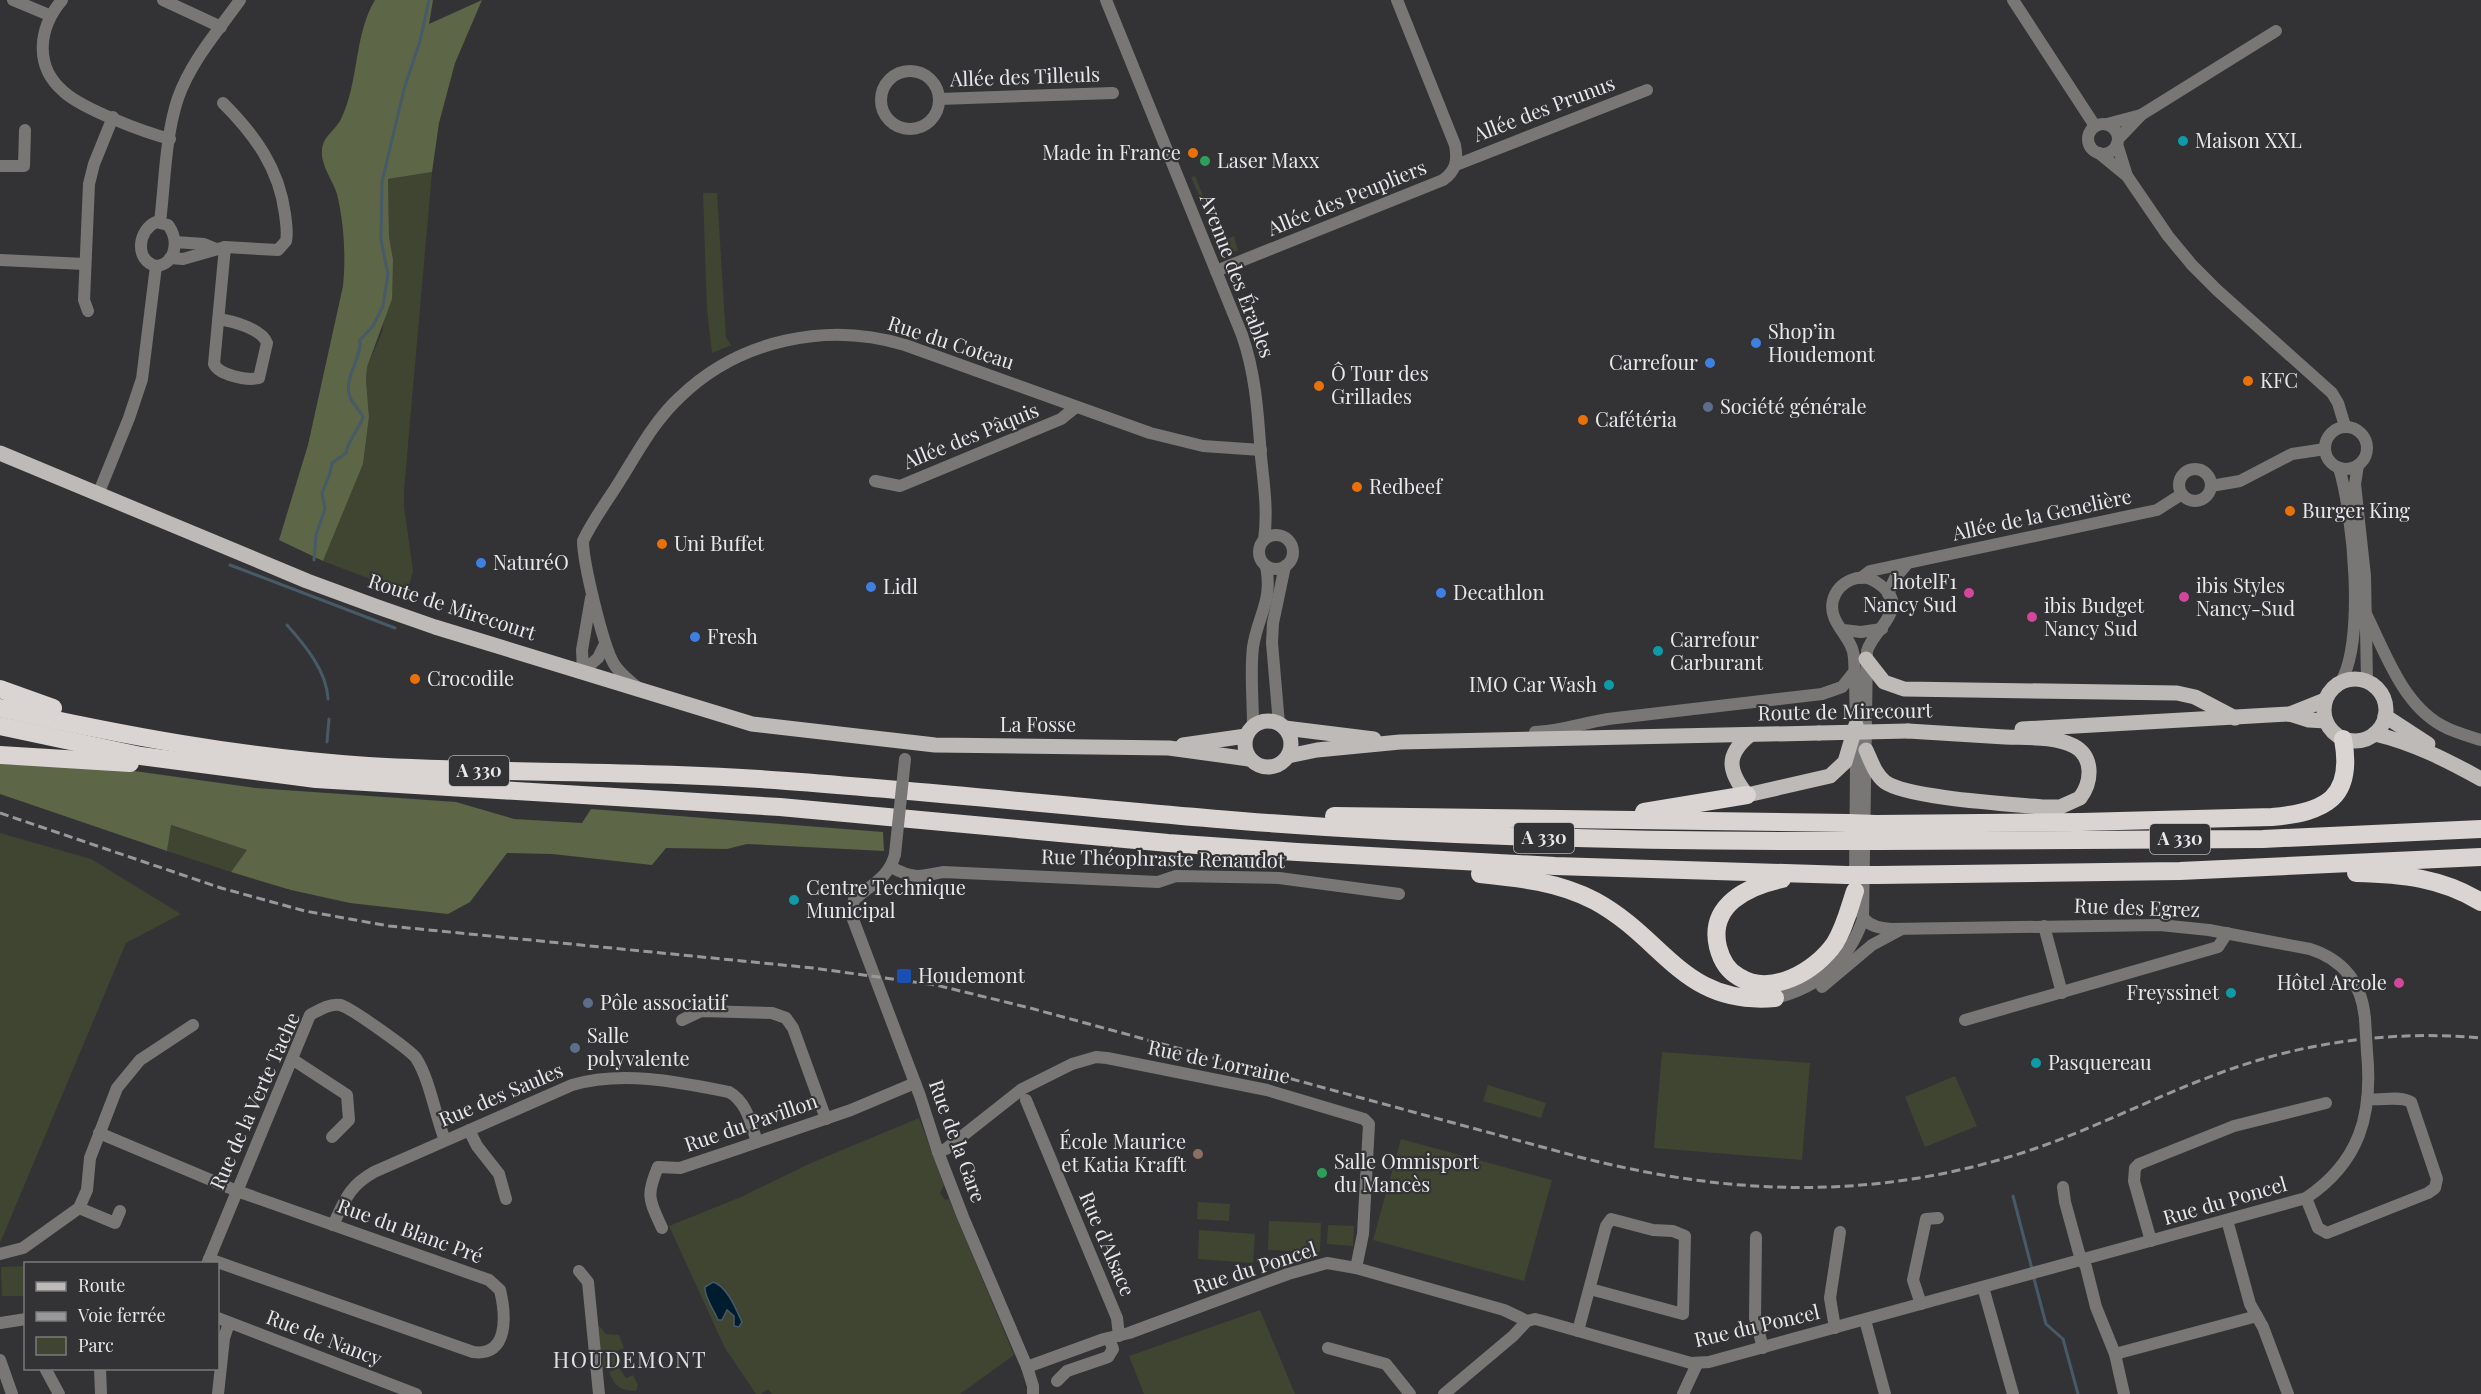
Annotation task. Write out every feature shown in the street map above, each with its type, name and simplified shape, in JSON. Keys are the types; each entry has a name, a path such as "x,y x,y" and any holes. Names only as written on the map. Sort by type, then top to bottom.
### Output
{"highway":[{"path":"0,689 32,702 176,743"},
{"name":"A 330","path":"0,708 86,727 176,743 363,765 783,780 1242,821 1387,831 1674,842 1848,832 2263,839 2481,829"},
{"name":"A 330","path":"0,726 141,756 316,779 768,806 1168,843 1427,860 1876,875 2180,871 2225,867 2481,857"},
{"path":"1877,832 2300,814 2327,802 2345,778 2347,760 2343,739"},
{"path":"0,755 228,769"},
{"path":"1522,818 1650,811 1747,795"},
{"path":"1242,821 1304,816 1522,818 1848,832"},
{"path":"1427,860 1449,871 1531,879 1568,889 1596,902 1619,918 1678,968 1717,993 1752,1000 1775,998"},
{"path":"2225,867 2272,874 2330,873 2409,876 2453,887 2481,902"},
{"path":"1808,873 1751,888 1727,905 1720,915 1716,937 1723,961 1739,977 1769,984 1788,979 1812,966 1835,942 1860,897"}],"main road":[{"name":"Route de Mirecourt","path":"0,453 317,584 435,627 752,724 908,742"},
{"path":"1866,659 1884,682 1904,689 2177,693 2201,700 2235,718"},
{"path":"2353,679 2367,681 2380,692 2384,699 2385,716 2375,734 2360,741 2343,739 2336,735 2326,721 2325,700 2340,682 2353,679"},
{"name":"Route de Mirecourt","path":"1288,756 1317,750 1400,741 2056,728 2290,714 2325,700"},
{"name":"Route de Mirecourt","path":"2290,714 2309,720 2326,721"},
{"path":"2385,716 2436,749 2448,760"},
{"path":"1266,721 1282,726 1290,738 1288,756 1279,765 1266,768 1249,759 1244,748 1249,730 1266,721"},
{"path":"1750,735 1736,749 1732,765 1736,781 1747,795 1830,776 1845,762 1856,725"},
{"name":"Route de Mirecourt","path":"1282,726 1400,741"},
{"name":"La Fosse","path":"1169,748 1249,730"},
{"path":"1866,750 1878,774 1885,782 1896,788 1925,794 2052,808 2080,798 2088,785 2090,771 2085,757 2081,751 2065,743 2029,738 1908,731"},
{"path":"2375,734 2395,738 2448,760 2481,779"},
{"name":"La Fosse","path":"908,742 990,746 1169,748 1249,759"},
{"path":"2436,749 2481,767"}],"street":[{"path":"13,0 49,15"},
{"path":"62,0 49,15 43,50 53,78 62,91 113,117 170,140"},
{"path":"163,0 180,3 220,27"},
{"path":"160,222 174,114 184,85 198,58 240,0"},
{"name":"Avenue des Érables","path":"1106,0 1216,271 1251,364 1256,389 1266,509 1264,540"},
{"name":"Allée des Peupliers","path":"1216,271 1443,180 1452,172 1456,165 1455,145 1397,0"},
{"path":"2013,0 2101,125 2114,129 2127,176"},
{"path":"2099,153 2110,152 2141,115 2276,31"},
{"name":"Allée des Tilleuls","path":"908,70 927,76 936,86 939,99 937,111 930,121 918,128 905,129 888,120 882,110 880,98 882,89 890,78 908,70"},
{"name":"Allée des Prunus","path":"1456,165 1647,90"},
{"name":"Allée des Tilleuls","path":"939,99 1113,93"},
{"path":"175,242 204,244 220,248 278,250 285,245 288,237 282,196 267,156 251,132 223,104"},
{"path":"2141,115 2101,125 2089,132 2088,141 2092,150 2127,176 2168,236 2192,265 2332,393 2344,426"},
{"path":"88,311 84,300 91,173 113,117"},
{"path":"0,166 24,166 25,130"},
{"path":"160,222 168,225 175,242 171,258 166,263 156,266 146,260 141,251 141,242 148,227 153,223 160,222"},
{"path":"171,258 183,259 205,255 220,248"},
{"path":"218,319 260,333 266,339 259,378 250,380 216,368 214,364 220,248"},
{"path":"0,260 85,264"},
{"path":"99,492 142,379 156,266"},
{"name":"Rue du Coteau","path":"640,690 615,667 605,644 583,541 654,427 680,397 696,382 724,364 772,343 810,336 840,334 878,339 905,345 1168,438 1222,448 1261,450"},
{"name":"Allée des Pâquis","path":"875,481 900,486 1061,419 1076,407"},
{"path":"2344,426 2361,432 2367,443 2366,455 2358,465 2349,469 2339,468 2331,463 2325,450 2325,443 2331,432 2344,426"},
{"path":"2211,486 2240,481 2292,454 2325,450"},
{"path":"2358,465 2355,489 2365,576 2367,681"},
{"path":"2339,468 2344,487 2355,595 2350,652 2346,673 2340,682"},
{"path":"2197,469 2205,472 2211,486 2208,494 2197,501 2188,500 2181,494 2179,483 2182,475 2189,470 2197,469"},
{"name":"Allée de la Genelière","path":"1861,578 1870,571 2157,510 2181,494"},
{"name":"Avenue des Érables","path":"1266,509 1282,537"},
{"path":"1282,726 1272,643 1273,623 1285,566 1291,559 1292,550 1288,541 1282,537 1275,536 1264,540 1259,551 1261,560 1266,566 1275,569 1285,566"},
{"path":"1888,594 1895,578 1906,565"},
{"path":"1249,730 1252,658 1256,633 1269,590 1266,566"},
{"path":"1775,998 1807,988 1824,976 1843,957 1859,931 1863,919 1860,897 1852,646 1834,617 1833,599 1843,584 1861,578 1874,580 1883,586 1891,605 1890,616 1868,646 1866,659 1866,750 1860,897 1884,928"},
{"name":"Rue du Coteau","path":"583,671 582,650 589,621 592,591"},
{"path":"2364,610 2408,693 2427,716 2443,726 2481,740"},
{"path":"1843,630 1861,632 1882,629"},
{"path":"583,671 598,658 605,644"},
{"path":"562,665 582,650"},
{"path":"1507,740 1524,733 1562,730 1574,725 1608,719 1822,694 1842,687 1854,670"},
{"path":"893,861 908,742"},
{"name":"Rue Théophraste Renaudot","path":"893,861 906,875 922,877 943,872 1158,882 1176,876 1279,878 1399,894"},
{"name":"Rue de la Gare","path":"893,861 882,878 854,900 851,907 854,922 915,1083 938,1152 989,1282 1027,1367 1033,1394"},
{"path":"1863,919 1874,927 1884,928"},
{"name":"Rue des Egrez","path":"1884,928 2160,925 2227,933 2310,949 2335,960 2347,971 2358,988 2364,1004 2367,1052"},
{"path":"2044,926 2062,993"},
{"path":"1807,988 1815,990 1823,986 1872,945 1903,928"},
{"path":"1965,1020 2218,946 2227,933"},
{"name":"Rue de la Verte Tache","path":"208,1261 310,1015 325,1006 340,1005 353,1011 415,1056 445,1140"},
{"path":"682,1020 700,1011 772,1013 786,1018 792,1028 826,1119"},
{"path":"0,1254 23,1248 79,1208 87,1190 90,1158 117,1088 140,1060 194,1025"},
{"name":"Rue du Poncel","path":"1027,1367 1320,1264 1356,1268 1504,1310 1527,1321 1535,1319 1697,1364 1763,1348 2306,1198 2333,1178 2345,1163 2357,1140 2367,1099 2367,1052"},
{"name":"Rue de Lorraine","path":"938,1152 946,1149 1022,1089 1072,1064 1096,1057 1267,1090 1368,1121 1369,1146 1364,1234 1356,1268"},
{"path":"292,1059 347,1095 350,1120 332,1137"},
{"name":"Rue des Saules","path":"333,1225 349,1192 359,1180 572,1085 594,1079 624,1077 729,1092 743,1103 757,1143"},
{"name":"Rue du Pavillon","path":"662,1228 649,1197 651,1182 658,1167 680,1168 757,1143 826,1119 915,1083"},
{"path":"2306,1198 2318,1228 2327,1233 2428,1193 2435,1188 2437,1179 2414,1105 2405,1098 2382,1101 2367,1099"},
{"name":"Rue d'Alsace","path":"1026,1100 1117,1318 1114,1337"},
{"path":"2151,1241 2134,1181 2135,1168 2139,1164 2234,1126 2326,1103"},
{"path":"469,1130 477,1146 499,1174 506,1199"},
{"name":"Rue du Blanc Pré","path":"99,1133 237,1191 489,1280 496,1285 502,1298 503,1335 498,1345 487,1352 473,1352 219,1265"},
{"path":"2063,1187 2065,1202 2096,1307 2115,1354 2124,1394"},
{"path":"79,1208 116,1223 120,1211"},
{"path":"1921,1304 1913,1280 1926,1219 1938,1218"},
{"path":"1578,1331 1606,1226 1611,1219 1653,1230 1673,1231 1685,1236 1683,1314 1590,1289"},
{"path":"2227,1220 2250,1304 2258,1316 2288,1394"},
{"path":"1835,1328 1830,1298 1840,1232"},
{"path":"1756,1237 1755,1317 1763,1348"},
{"path":"579,1271 588,1282 599,1394"},
{"path":"1983,1287 2013,1394"},
{"path":"0,1315 22,1320"},
{"path":"2115,1354 2258,1316"},
{"path":"0,1323 22,1320"},
{"path":"1864,1320 1885,1394"},
{"path":"218,1394 224,1338 223,1321"},
{"name":"Rue de Nancy","path":"223,1321 416,1394"},
{"path":"1444,1394 1513,1336 1527,1321"},
{"path":"1057,1381 1066,1371 1108,1357 1113,1349 1114,1337"},
{"path":"1328,1348 1386,1364 1410,1394"},
{"path":"0,1360 12,1394"},
{"path":"1683,1394 1697,1364"},
{"path":"46,1370 59,1394"},
{"path":"100,1370 101,1394"}],"green space":[{"path":"375,0 433,0 429,24 482,0 455,63 439,123 432,172 388,179 389,237 393,259 392,299 367,367 369,417 363,464 323,561 279,540 308,445 343,286 343,228 337,194 323,161 323,145 339,123 347,105 363,28"},
{"path":"432,172 404,490 413,571 407,593 323,561 363,464 369,417 367,367 382,332 393,259 389,237 388,179"},
{"path":"1195,176 1219,236 1225,235 1227,239 1234,236 1238,251 1227,252 1221,246 1191,177"},
{"path":"703,193 717,193 726,338 731,345 712,353 707,310"},
{"path":"0,764 120,769 256,788 456,802 514,819 582,823 591,809 883,832 884,851 747,844 727,849 666,848 652,865 552,854 507,853 470,902 448,914 350,903 291,890 231,872 247,850 171,825 167,851 0,794"},
{"path":"170,825 248,850 231,872 167,851"},
{"path":"0,833 91,859 181,914 126,943 0,1243"},
{"path":"1662,1052 1810,1063 1802,1160 1654,1148"},
{"path":"1955,1076 1977,1126 1925,1147 1905,1097"},
{"path":"1488,1085 1546,1103 1541,1118 1483,1101"},
{"path":"919,1118 944,1185 940,1193 945,1200 949,1199 1014,1355 960,1394 772,1394 768,1389 761,1394 756,1394 725,1348 669,1226 741,1197 811,1163"},
{"path":"1401,1139 1552,1180 1524,1281 1373,1240"},
{"path":"1198,1202 1230,1204 1229,1221 1197,1219"},
{"path":"1269,1221 1321,1223 1320,1252 1268,1250"},
{"path":"1328,1225 1354,1226 1353,1246 1327,1244"},
{"path":"1199,1230 1255,1234 1253,1263 1198,1259"},
{"path":"24,1266 24,1296 2,1296 1,1267"},
{"path":"1260,1310 1295,1394 1144,1394 1129,1356"},
{"path":"597,1324 606,1334 619,1335 624,1348 615,1352 617,1364 602,1370"},
{"path":"619,1368 626,1378 633,1375 638,1385 636,1391 622,1389 616,1385 609,1372"}],"water":[{"path":"713,1282 723,1288 730,1299 742,1322 739,1327 734,1326 734,1316 727,1310 722,1320 718,1320 705,1291 705,1287"}],"waterway":[{"path":"314,560 316,535 325,509 322,493 332,463 346,453 363,417 352,402 349,382 360,340 373,326 383,306 388,274 381,240 382,182 404,89 420,41 429,0"},
{"path":"230,565 395,628"},
{"path":"287,625 319,668 324,678 328,699"},
{"path":"327,742 329,719"},
{"path":"2013,1196 2032,1269"},
{"path":"2033,1275 2046,1324 2063,1339 2078,1394"}],"railway":[{"path":"0,813 221,888 305,911 389,926 813,968 936,985 1030,1008 1579,1157 1692,1180 1747,1185 1802,1188 1857,1185 1913,1179 1968,1168 2050,1143 2195,1082 2283,1053 2381,1037 2481,1038"}],"place":[{"name":"Maison XXL","path":"2183,141"},
{"name":"Made in France","path":"1193,153"},
{"name":"Laser Maxx","path":"1205,161"},
{"name":"Shop’in Houdemont","path":"1756,343"},
{"name":"Carrefour","path":"1710,363"},
{"name":"KFC","path":"2248,381"},
{"name":"Ô Tour des Grillades","path":"1319,386"},
{"name":"Société générale","path":"1708,407"},
{"name":"Cafétéria","path":"1583,420"},
{"name":"Redbeef","path":"1357,487"},
{"name":"Burger King","path":"2290,511"},
{"name":"Uni Buffet","path":"662,544"},
{"name":"NaturéO","path":"481,563"},
{"name":"Lidl","path":"871,587"},
{"name":"Decathlon","path":"1441,593"},
{"name":"hotelF1 Nancy Sud","path":"1969,593"},
{"name":"ibis Styles Nancy-Sud","path":"2184,597"},
{"name":"ibis Budget Nancy Sud","path":"2032,617"},
{"name":"Fresh","path":"695,637"},
{"name":"Carrefour Carburant","path":"1658,651"},
{"name":"Crocodile","path":"415,679"},
{"name":"IMO Car Wash","path":"1609,685"},
{"name":"Centre Technique Municipal","path":"794,900"},
{"name":"Houdemont","path":"904,976"},
{"name":"Hôtel Arcole","path":"2399,983"},
{"name":"Freyssinet","path":"2231,993"},
{"name":"Pôle associatif","path":"588,1003"},
{"name":"Salle polyvalente","path":"575,1048"},
{"name":"Pasquereau","path":"2036,1063"},
{"name":"École Maurice et Katia Krafft","path":"1198,1154"},
{"name":"Salle Omnisport du Mancès","path":"1322,1173"}],"district":[{"name":"HOUDEMONT","path":"630,1360"}]}
